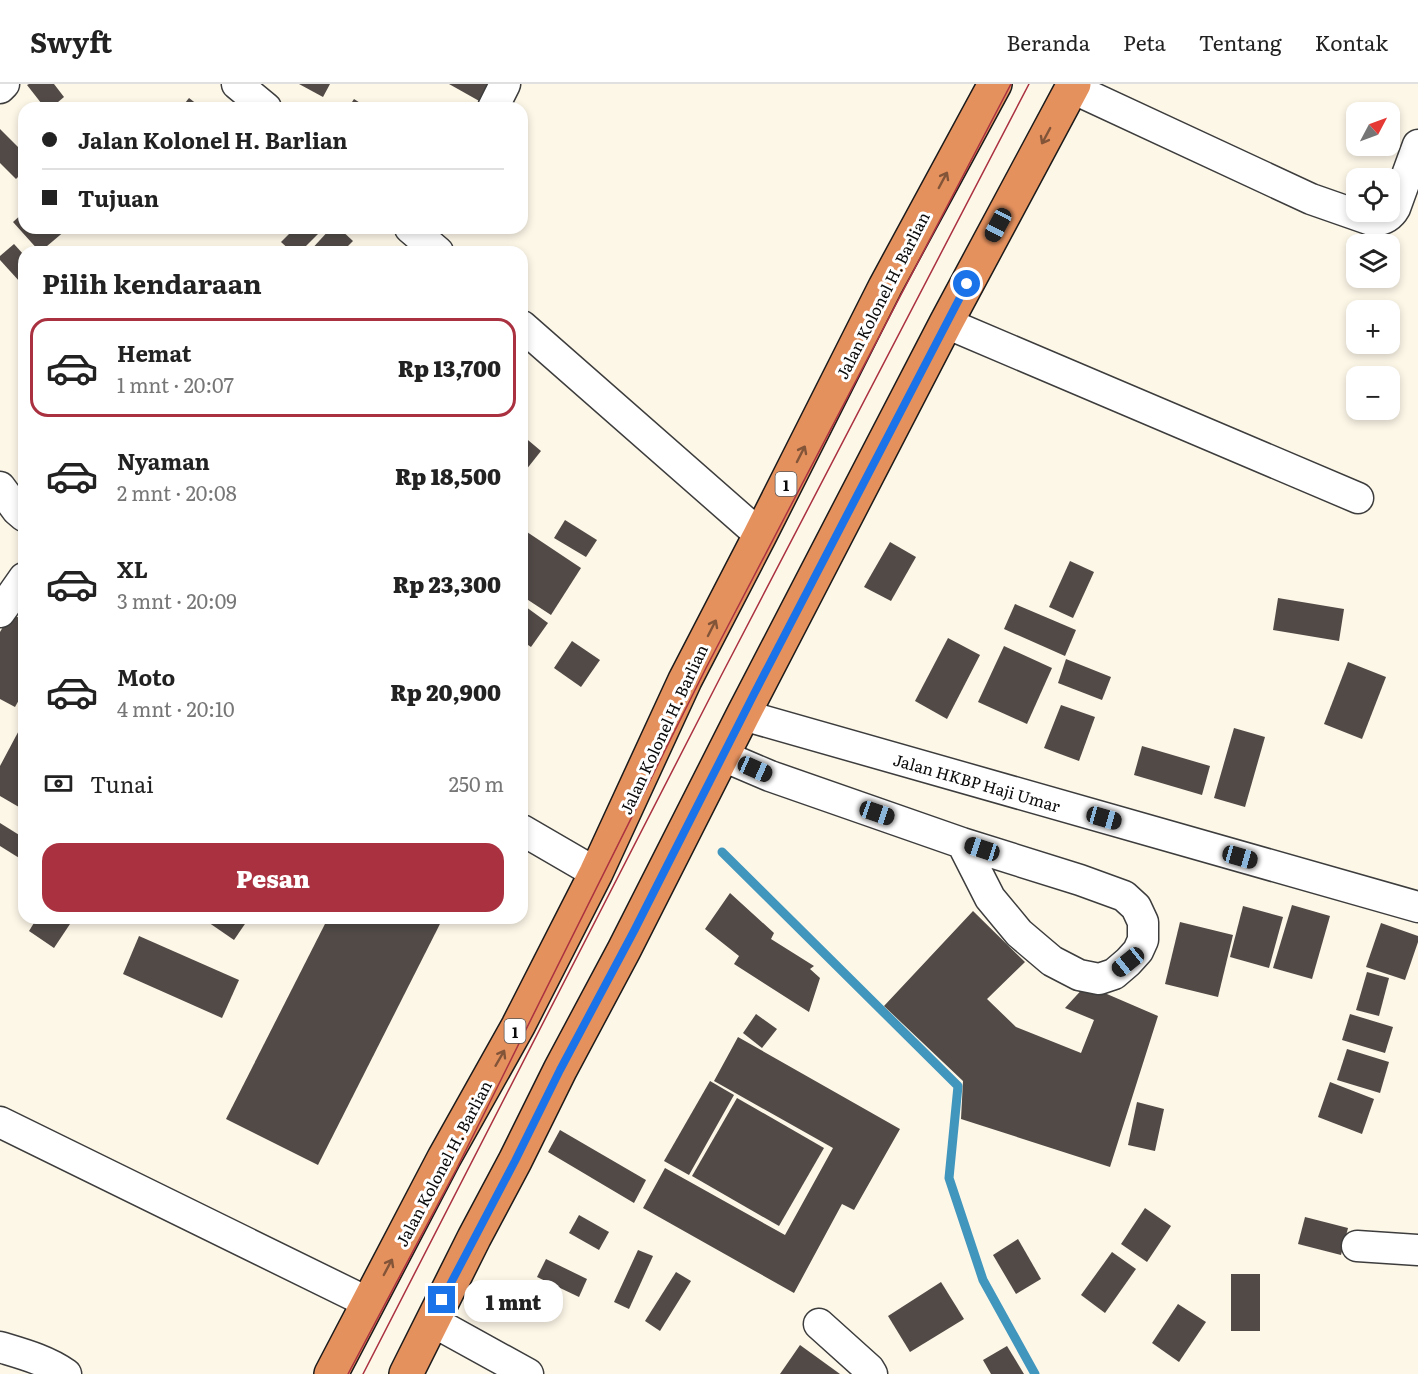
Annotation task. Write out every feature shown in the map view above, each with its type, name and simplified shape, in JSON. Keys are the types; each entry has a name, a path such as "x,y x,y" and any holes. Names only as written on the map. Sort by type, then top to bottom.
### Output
{"highway":[{"name":"Jalan Kolonel H. Barlian","path":"331,1374 444,1158 518,1026 596,873 685,680 885,286 994,84"},
{"path":"406,1374 560,1070 946,323 1073,86"}],"street":[{"path":"0,88 4,84"},
{"path":"237,84 259,102"},
{"path":"497,102 505,84"},
{"path":"1073,86 1311,199 1374,221 1388,217 1395,208 1418,145"},
{"path":"946,323 1358,498"},
{"path":"528,331 760,535"},
{"path":"0,612 18,586"},
{"name":"Jalan HKBP Haji Umar","path":"743,715 1418,907"},
{"path":"723,756 770,776 962,843 1124,896 1136,907 1143,922 1143,940 1138,951 1114,974 1099,979 1079,975 1052,962 1019,933 990,898 962,843"},
{"path":"528,833 596,873"},
{"path":"0,1122 369,1303"},
{"path":"1357,1246 1418,1250"},
{"path":"432,1321 528,1374"},
{"path":"819,1324 872,1374"},
{"path":"0,1347 57,1367 66,1374"}],"building":[{"path":"54,84 64,97 58,102 40,102 27,85"},
{"path":"299,84 330,84 323,97"},
{"path":"449,84 491,84 481,102"},
{"path":"0,129 18,147 18,177 16,179 0,163"},
{"path":"18,217 18,228 13,222"},
{"path":"24,234 61,234 47,246 35,246"},
{"path":"289,234 318,234 306,246 285,246 281,242"},
{"path":"326,234 345,234 353,241 348,246 314,246"},
{"path":"14,244 18,248 18,280 0,260 0,256"},
{"path":"528,440 541,451 528,467"},
{"path":"565,520 597,540 586,557 554,538"},
{"path":"528,533 581,568 551,615 528,600"},
{"path":"890,542 916,557 891,601 864,587"},
{"path":"1070,561 1094,572 1073,618 1049,607"},
{"path":"1278,598 1344,609 1339,641 1273,630"},
{"path":"1015,604 1076,630 1065,656 1004,629"},
{"path":"528,608 548,623 531,647 528,645"},
{"path":"11,613 18,617 18,702 15,707 0,699 0,632"},
{"path":"948,638 980,655 947,719 915,701"},
{"path":"572,641 600,660 581,687 554,668"},
{"path":"1004,646 1052,668 1027,724 978,702"},
{"path":"1066,659 1111,677 1102,700 1058,683"},
{"path":"1348,662 1386,677 1362,739 1324,724"},
{"path":"1061,705 1095,717 1079,761 1044,748"},
{"path":"1234,728 1265,737 1245,807 1214,798"},
{"path":"18,732 18,806 0,796 0,766"},
{"path":"1142,746 1210,766 1202,795 1134,775"},
{"path":"0,823 18,834 18,857 0,846"},
{"path":"730,893 774,933 771,939 814,966 810,969 820,978 809,1012 734,964 739,956 705,929"},
{"path":"1292,905 1330,916 1312,979 1273,968"},
{"path":"1243,906 1283,917 1269,968 1230,957"},
{"path":"973,911 1025,962 987,999 1016,1027 1081,1053 1094,1020 1065,1008 1086,985 1158,1016 1110,1167 961,1119 963,1081 884,1006"},
{"path":"1180,922 1233,935 1218,997 1165,984"},
{"path":"1381,923 1418,936 1405,980 1366,967"},
{"path":"33,924 70,924 54,948 29,931"},
{"path":"211,924 245,924 234,940"},
{"path":"325,924 440,924 318,1165 226,1119"},
{"path":"139,936 239,980 222,1018 123,974"},
{"path":"1367,972 1389,978 1379,1016 1356,1010"},
{"path":"756,1014 777,1029 762,1048 743,1033"},
{"path":"1350,1014 1393,1027 1385,1053 1342,1040"},
{"path":"738,1037 900,1129 854,1210 842,1204 794,1293 643,1208 665,1168 785,1235 833,1148 714,1081"},
{"path":"1347,1049 1389,1062 1380,1093 1337,1080"},
{"path":"710,1081 734,1095 689,1175 664,1161"},
{"path":"1330,1082 1374,1099 1362,1134 1318,1117"},
{"path":"737,1098 824,1148 779,1226 692,1176"},
{"path":"1137,1102 1164,1109 1155,1151 1128,1145"},
{"path":"560,1130 646,1180 634,1203 548,1152"},
{"path":"1145,1208 1171,1226 1147,1262 1121,1244"},
{"path":"579,1215 609,1232 599,1250 569,1233"},
{"path":"1305,1217 1348,1228 1341,1255 1298,1244"},
{"path":"1018,1239 1041,1279 1016,1294 993,1255"},
{"path":"638,1250 653,1256 629,1309 614,1302"},
{"path":"1112,1252 1136,1269 1105,1313 1081,1295"},
{"path":"546,1259 587,1279 579,1297 537,1277"},
{"path":"676,1272 691,1281 660,1331 645,1321"},
{"path":"1231,1274 1260,1274 1260,1331 1231,1331"},
{"path":"941,1282 964,1319 910,1352 888,1316"},
{"path":"1178,1304 1206,1322 1179,1362 1152,1343"},
{"path":"800,1345 840,1374 780,1374"},
{"path":"1007,1346 1024,1374 991,1374 983,1360"}],"waterway":[{"path":"722,852 958,1086 949,1178 983,1280 1035,1374"}],"tram line":[{"path":"348,1374 456,1170 706,668 1011,84"},
{"path":"363,1374 721,676 1029,84"}],"route":[{"path":"442,1300 967,284"}]}
